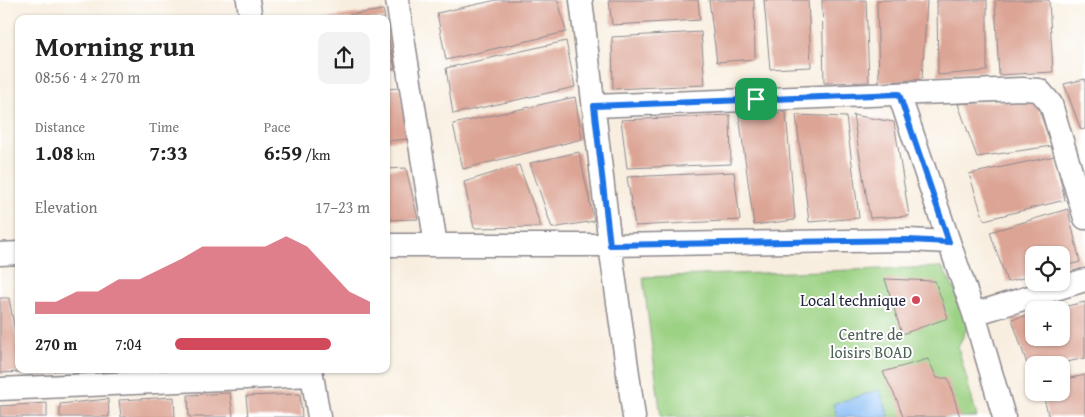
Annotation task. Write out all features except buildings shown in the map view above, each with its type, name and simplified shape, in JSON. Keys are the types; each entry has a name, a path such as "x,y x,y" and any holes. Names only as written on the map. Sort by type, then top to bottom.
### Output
{"street":[{"path":"248,0 250,15"},
{"path":"397,0 436,245"},
{"path":"581,0 610,245 634,417"},
{"path":"594,106 1022,89 1040,90 1052,104 1085,218"},
{"path":"899,94 974,314 1004,417"},
{"path":"390,245 610,245 908,240 949,242"},
{"path":"0,254 15,254"},
{"path":"974,314 1085,280"},
{"path":"0,389 293,373"},
{"path":"311,373 319,417"}],"green space":[{"name":"Centre de loisirs BOAD","path":"942,267 971,320 958,347 977,417 661,417 643,277"}],"water":[{"path":"880,390 889,417 837,417 833,404"}],"place":[{"name":"Local technique","path":"916,300"}],"route":[{"path":"899,94 949,242 908,240 776,241 610,245 594,106 756,99 899,94"}]}
